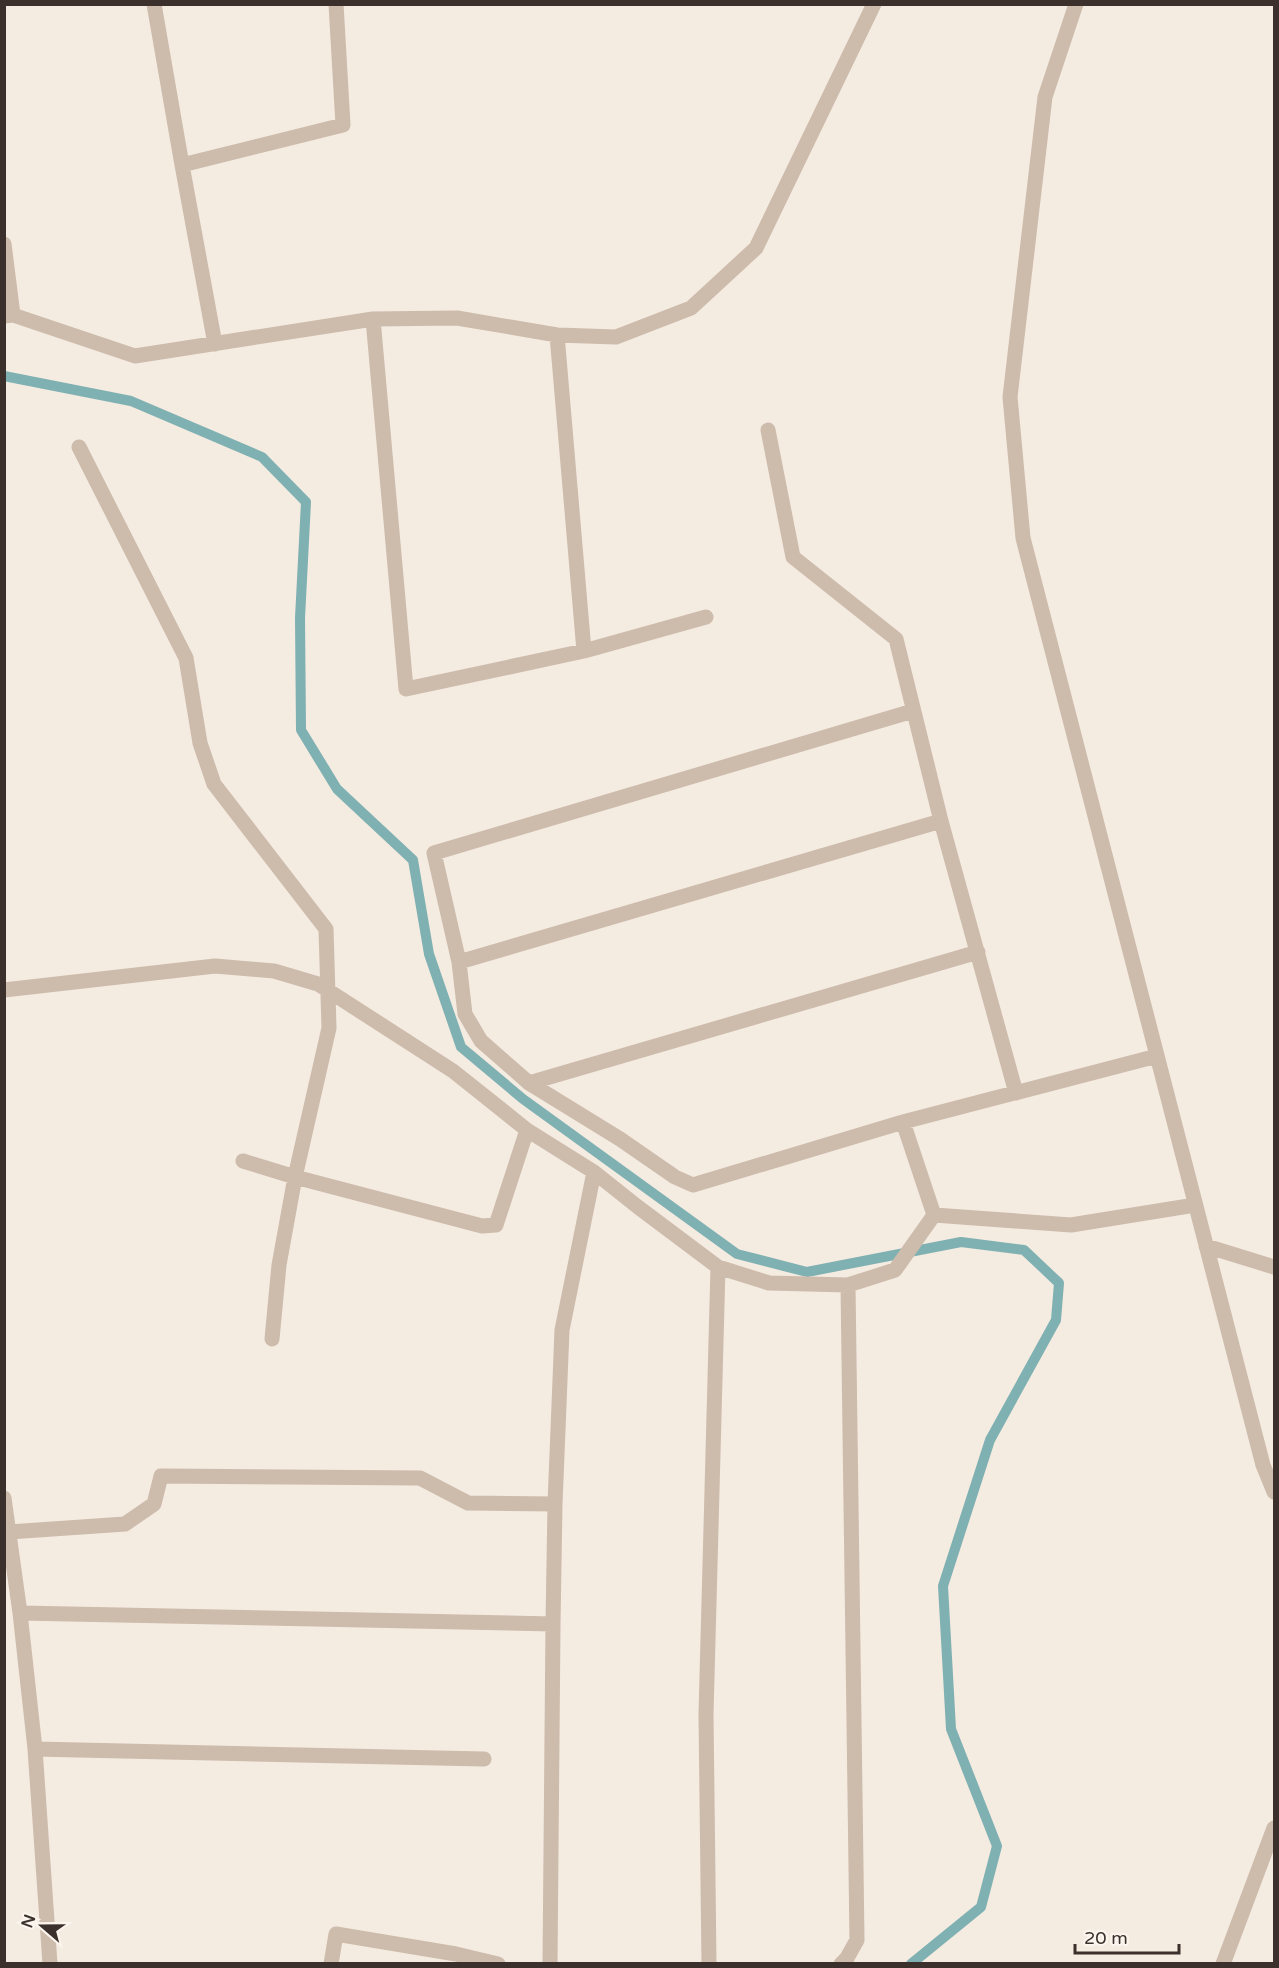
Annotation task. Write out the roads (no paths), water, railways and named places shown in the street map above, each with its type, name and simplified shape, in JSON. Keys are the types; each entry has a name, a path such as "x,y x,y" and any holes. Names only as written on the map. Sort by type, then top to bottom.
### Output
{"street":[{"path":"154,4 215,344"},
{"path":"182,165 343,125 336,4"},
{"path":"4,244 9,316 135,356 373,320 457,318 557,335 616,337 691,308 756,249 874,4"},
{"path":"1076,4 1045,97 1010,397 1023,538 1263,1465 1275,1492"},
{"path":"373,320 406,689 584,651 706,617"},
{"path":"557,335 584,651"},
{"path":"768,430 793,557 896,639 941,822 1016,1093"},
{"path":"79,447 186,658 200,743 214,784 326,929 330,992 329,1028 295,1177 279,1265 272,1339"},
{"path":"913,711 435,853 459,962 465,1014 481,1041 529,1083 620,1139 675,1177 693,1185 903,1122 1157,1056"},
{"path":"459,962 941,822"},
{"path":"529,1083 978,952"},
{"path":"4,990 215,966 274,971 318,984 453,1071 527,1130 594,1172 638,1208 718,1267 769,1283 848,1285 895,1270 934,1215"},
{"path":"903,1122 934,1215"},
{"path":"243,1161 482,1226 496,1225 527,1130"},
{"path":"550,1964 555,1504 562,1330 594,1172"},
{"path":"934,1215 1071,1225 1196,1205"},
{"path":"1206,1246 1275,1267"},
{"path":"708,1964 706,1714 718,1267"},
{"path":"841,1964 857,1940 848,1285"},
{"path":"9,1532 125,1524 154,1504 161,1476 420,1478 468,1503 555,1504"},
{"path":"4,1498 35,1749 50,1964"},
{"path":"20,1613 553,1624"},
{"path":"35,1749 484,1759"},
{"path":"1223,1964 1275,1828"},
{"path":"331,1964 336,1934 456,1954 498,1964"}],"waterway":[{"path":"4,376 131,401 262,457 306,502 300,618 301,730 337,789 413,860 429,954 461,1047 523,1099 737,1254 807,1272 961,1242 1024,1250 1059,1283 1056,1320 990,1440 943,1586 951,1729 997,1846 981,1907 911,1964"}]}
